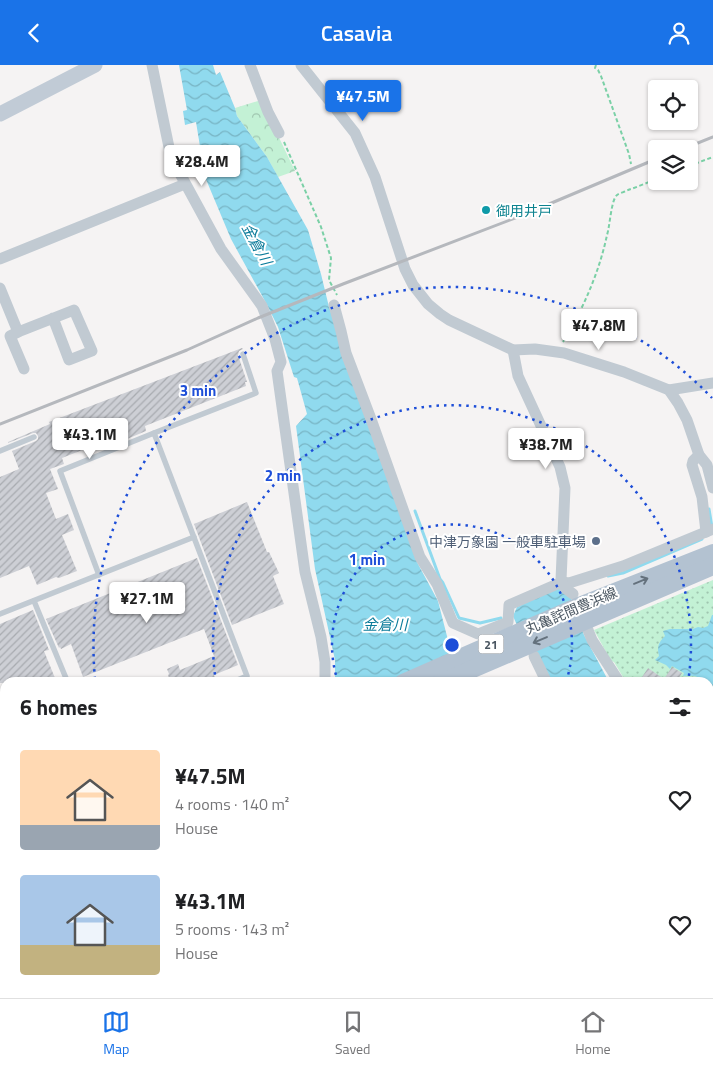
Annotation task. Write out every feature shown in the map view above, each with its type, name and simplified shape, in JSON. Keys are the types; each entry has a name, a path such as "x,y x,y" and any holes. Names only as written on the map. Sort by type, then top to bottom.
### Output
{"main road":[{"name":"丸亀詫間豊浜線","path":"415,677 572,597 672,555 696,548"},
{"name":"丸亀詫間豊浜線","path":"572,597 713,566"},
{"name":"21","path":"449,677 572,597"}],"street":[{"path":"0,114 95,65"},
{"path":"152,65 171,157 221,249 262,306 275,339 281,362 277,371 305,572 321,637 325,677"},
{"path":"250,65 279,133"},
{"path":"301,65 355,133 375,177 405,269 413,285 428,304 440,314 513,350 536,349 564,353 624,372 669,390 713,383"},
{"path":"0,259 186,185"},
{"path":"0,288 18,332"},
{"path":"336,302 346,353 372,419 420,557 437,584 453,623 478,634 508,622 509,605 572,597"},
{"path":"24,369 10,336 53,318"},
{"path":"513,350 518,376 560,467 565,488 564,556 561,580 572,597 592,640 616,677"},
{"path":"669,390 688,419 705,462 713,489"},
{"path":"696,548 709,531 702,497 692,465 693,461 705,462"},
{"path":"572,597 569,583 623,566 672,555"},
{"path":"534,656 544,677"}],"lane":[{"path":"99,575 60,471 256,393 243,354"},
{"path":"154,433 247,676 245,677"},
{"path":"0,451 34,437"},
{"path":"0,614 194,537"},
{"path":"34,601 66,677"}],"path":[{"path":"596,65 595,67 601,76 631,164"},
{"path":"279,133 321,227 331,258 329,280 336,302"},
{"path":"698,163 713,157"},
{"path":"556,352 569,332 591,287 607,236 612,202 617,195 648,182"}],"green space":[{"path":"261,100 295,171 278,177 267,157 237,116 235,108"},
{"path":"713,580 713,677 623,677 614,662 611,661 594,630"}],"water":[{"name":"金倉川","path":"179,65 213,65 216,75 220,72 237,116 267,157 308,230 329,307 418,564 438,601 449,644 466,677 335,677 335,660 315,569 296,426 307,414 297,378 294,377 278,327 231,239 205,177 196,122 185,125 183,111 187,110"},
{"path":"560,586 571,598 584,635 606,677 547,677 516,623 513,616 517,607"},
{"path":"713,615 713,677 683,676 684,673 672,666 670,669 655,660 659,656 659,643 665,636 663,631 708,626"}],"building":[{"path":"242,348 238,355 247,382 245,382 246,386 145,426 146,431 127,439 125,433 62,458 64,464 50,469 58,489 46,493 56,519 68,514 74,530 62,535 77,571 37,585 29,566 0,578 0,477 19,469 12,451 36,441 38,436 36,433 33,433 8,442 50,424 49,422"},
{"path":"247,502 267,552 269,552 279,573 273,576 284,604 232,625 194,524"},
{"path":"197,558 238,665 214,675 215,677 169,677 167,669 178,664 180,670 214,656 204,629 83,677 71,644 61,649 59,648 46,619"},
{"path":"33,610 49,650 44,651 55,677 0,677 0,624"},
{"path":"672,667 682,673 680,677 665,677"},
{"path":"648,668 661,677 642,677"}],"waterway":[{"path":"709,509 712,527"},
{"path":"415,511 440,579 459,618 480,623 501,618"},
{"path":"608,576 623,573 702,539"}],"railway":[{"path":"698,143 713,137"},
{"path":"0,424 187,350 258,318 343,284 523,215 648,162"}],"place":[{"name":"御用井戸","path":"486,210"},
{"name":"中津万象園 一般車駐車場","path":"596,541"}]}
